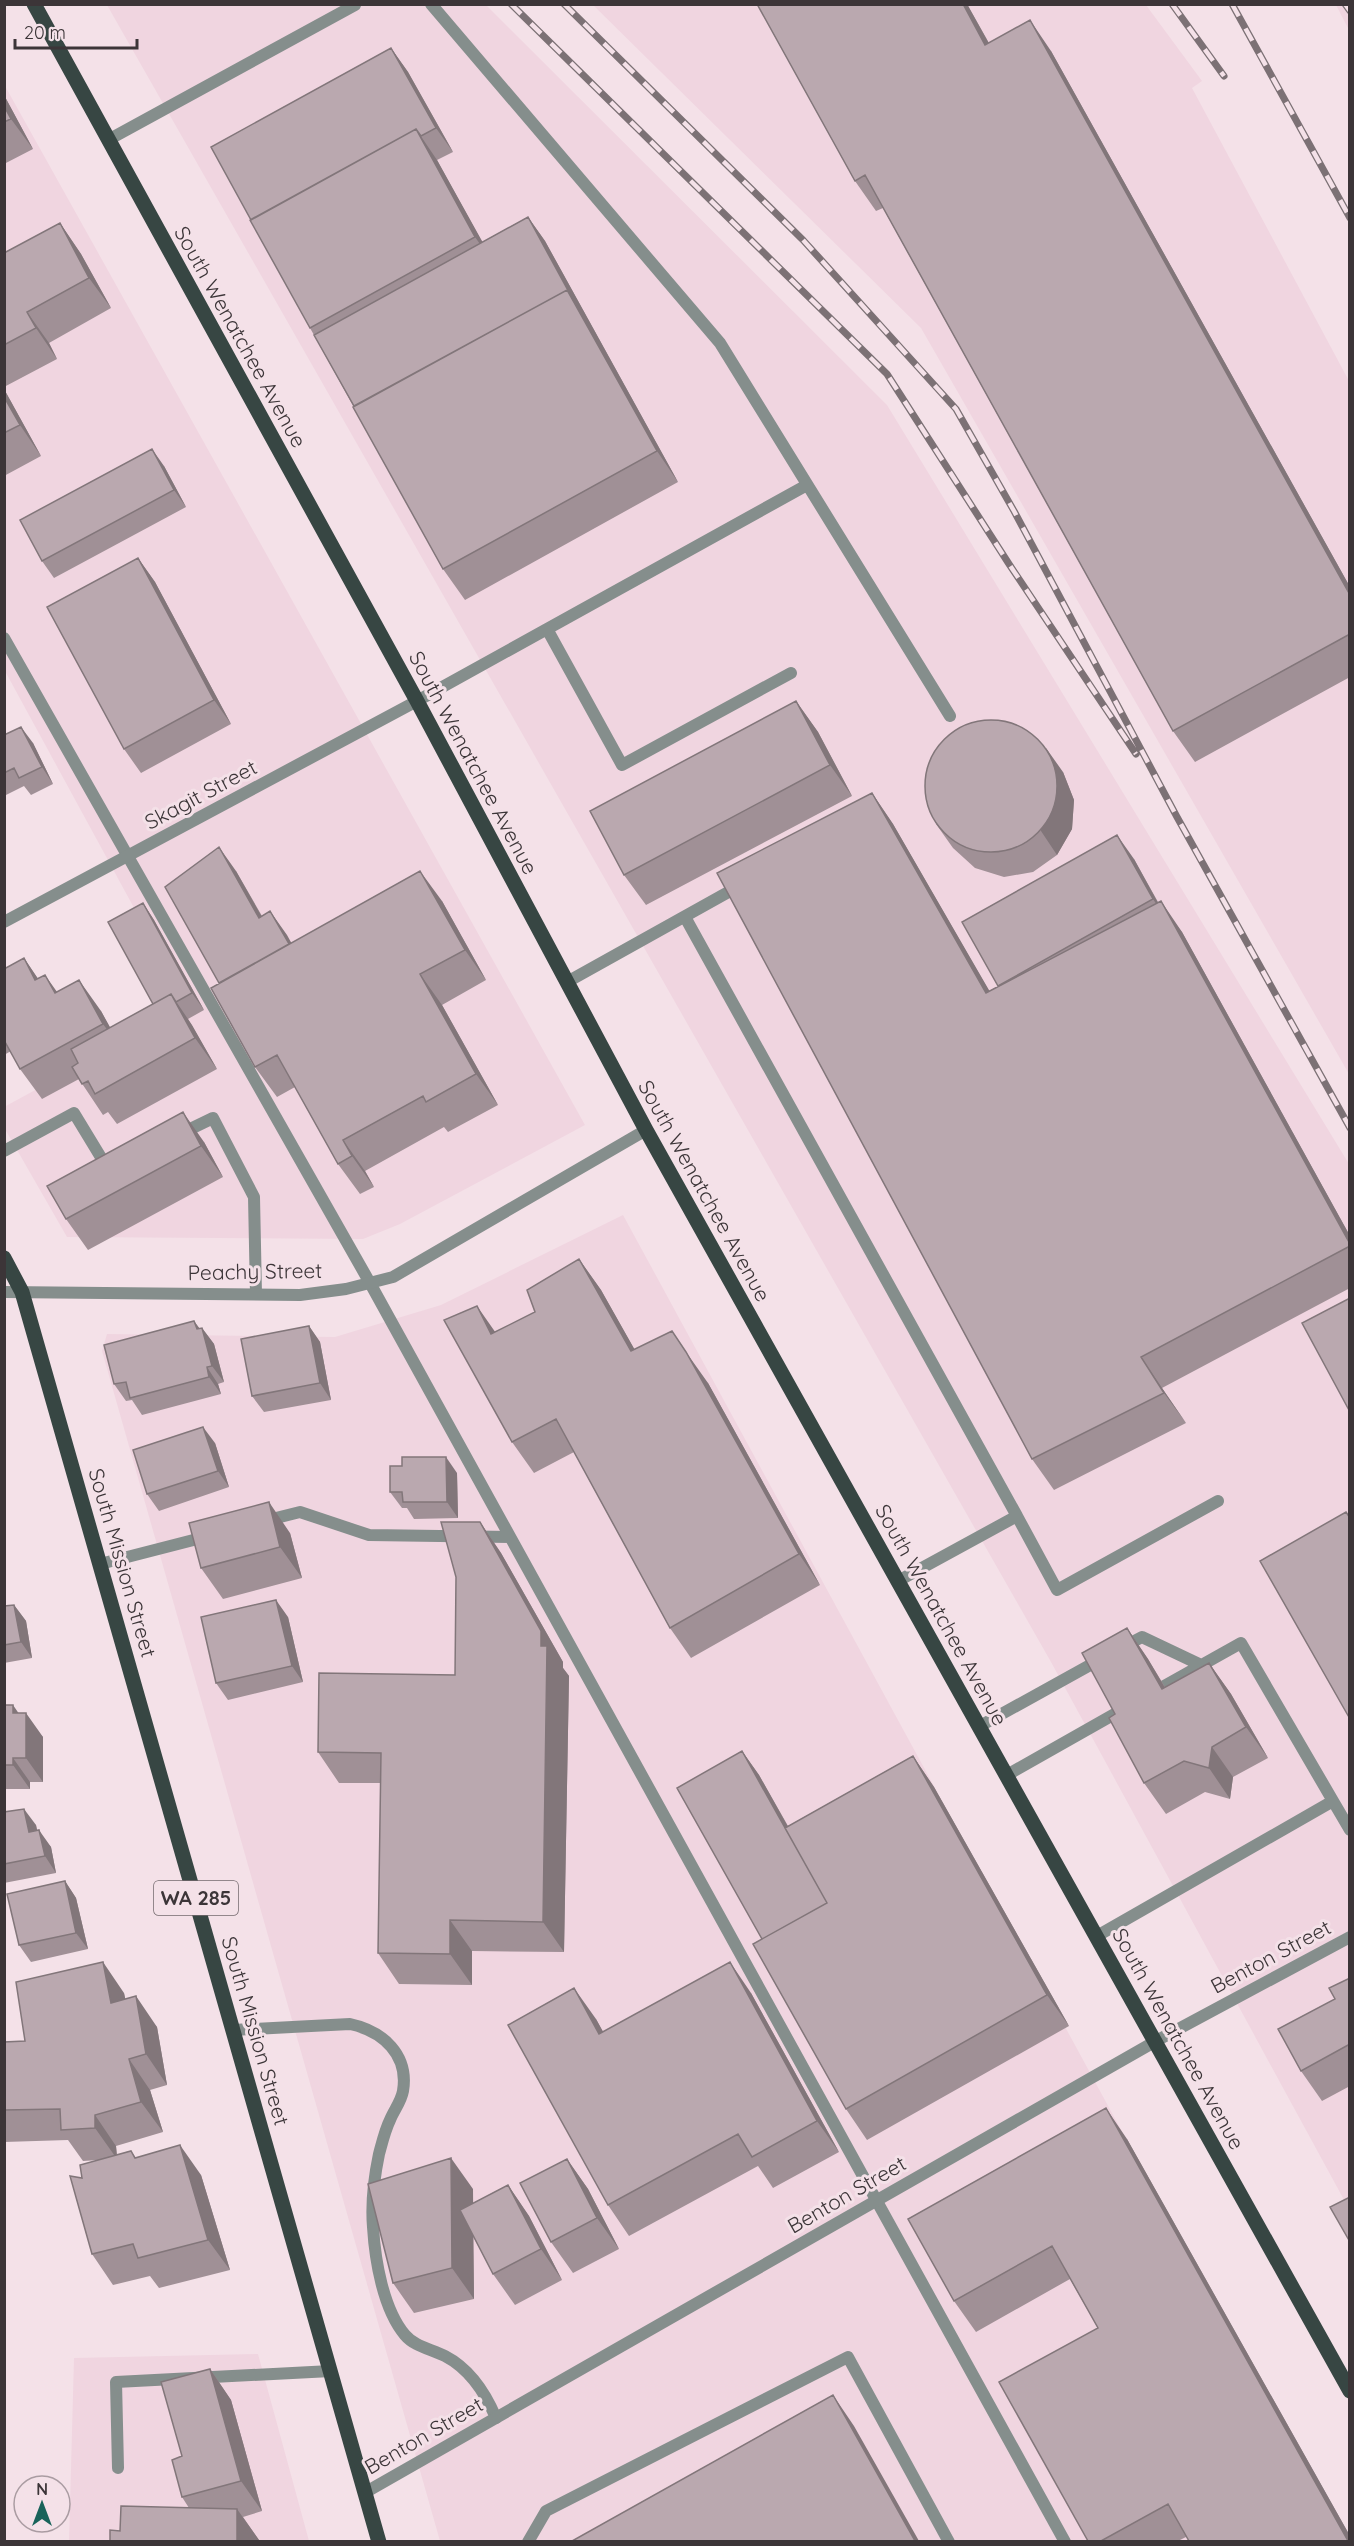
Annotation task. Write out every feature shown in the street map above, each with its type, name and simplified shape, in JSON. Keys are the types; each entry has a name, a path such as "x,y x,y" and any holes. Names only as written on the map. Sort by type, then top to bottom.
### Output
{"main road":[{"name":"South Wenatchee Avenue","path":"34,4 417,701 646,1130 1350,2391"},
{"name":"South Mission Street","path":"4,1257 22,1292 379,2541"}],"street":[{"path":"431,4 720,343 950,716"},
{"path":"108,140 356,5"},
{"name":"Skagit Street","path":"4,922 417,701 807,485"},
{"path":"547,629 622,765 790,673"},
{"path":"4,638 370,1282 1065,2541"},
{"path":"567,982 757,877"},
{"path":"684,917 1058,1590 1218,1501"},
{"path":"4,1151 74,1113 108,1169 118,1164"},
{"path":"171,1138 213,1118 254,1197 256,1294"},
{"name":"Peachy Street","path":"4,1292 300,1295 346,1289 393,1277 646,1130"},
{"path":"255,1524 300,1512 369,1535 510,1537"},
{"path":"898,1581 1017,1515"},
{"path":"100,1564 222,1532"},
{"path":"980,1726 1142,1637 1201,1665"},
{"path":"1007,1775 1241,1643 1350,1830"},
{"path":"1097,1936 1333,1801"},
{"name":"Benton Street","path":"366,2493 1156,2041 1350,1937"},
{"path":"233,2030 350,2024 366,2027 381,2035 392,2047 400,2061 404,2076 403,2091 390,2119 379,2155 373,2193 376,2256 392,2315 406,2336 463,2368 477,2382 496,2418"},
{"path":"528,2541 546,2511 848,2357 949,2541"},
{"path":"118,2468 116,2382 331,2371"}],"shaded area":[{"path":"107,5 486,5 887,405 1349,1164 1349,2209 1051,1662"},
{"path":"593,5 1146,5 1202,81 1192,88 1349,381 1349,1074 921,328"},
{"path":"1336,5 1349,5 1349,30"},
{"path":"5,86 585,1125 400,1224 363,1239 67,1237 5,1129 4,1107 188,1007 5,671"},
{"path":"623,1215 1345,2541 440,2541 102,1351 107,1334 335,1337 441,1305"},
{"path":"258,2354 309,2541 69,2542 69,2534 72,2534 71,2474 74,2358"}],"building":[{"path":"757,4 963,4 985,45 1030,20 1350,595 1350,634 1173,731 865,175 855,181"},
{"path":"391,48 436,128 421,136 416,129 251,220 211,147"},
{"path":"4,106 11,119 4,122"},
{"path":"416,129 475,237 310,328 250,220"},
{"path":"528,217 571,296 567,290 354,406 314,335"},
{"path":"60,223 89,278 27,312 36,328 4,345 4,253"},
{"path":"567,290 657,451 443,569 353,407"},
{"path":"4,397 20,425 4,433"},
{"path":"152,449 174,490 42,561 20,520"},
{"path":"138,558 214,700 124,749 47,607"},
{"path":"796,701 830,765 624,875 590,811"},
{"path":"991,720 1016,725 1037,740 1052,761 1057,786 1052,811 1037,832 1016,847 991,852 966,847 945,832 930,811 925,786 930,761 945,740 966,725"},
{"path":"21,727 42,767 19,778 14,768 4,773 4,735"},
{"path":"872,793 986,993 1161,901 1350,1244 1141,1357 1164,1393 1032,1459 717,873"},
{"path":"1117,835 1153,899 998,986 962,922"},
{"path":"219,847 259,918 270,911 289,944 219,983 165,887"},
{"path":"420,871 465,950 420,974 476,1074 426,1102 423,1096 343,1140 352,1156 338,1164 277,1055 255,1067 211,988"},
{"path":"143,903 192,993 176,1002 171,994 153,1004 108,922"},
{"path":"24,958 35,980 45,975 55,993 79,980 103,1024 20,1069 4,1040 4,969"},
{"path":"171,994 195,1038 95,1094 88,1081 82,1084 72,1067 78,1063 71,1049"},
{"path":"183,1112 201,1146 66,1219 47,1186"},
{"path":"579,1259 631,1351 672,1331 799,1554 670,1628 556,1419 512,1442 444,1320 477,1306 491,1334 535,1312 527,1290"},
{"path":"1350,1298 1350,1412 1302,1323"},
{"path":"194,1321 197,1329 202,1328 212,1366 207,1367 209,1377 130,1398 126,1382 114,1384 104,1345"},
{"path":"309,1326 320,1383 252,1396 241,1339"},
{"path":"203,1427 218,1471 147,1494 133,1450"},
{"path":"402,1457 446,1457 447,1502 403,1502 402,1492 390,1492 390,1466 402,1466"},
{"path":"269,1502 280,1547 201,1568 189,1523"},
{"path":"1346,1512 1350,1518 1350,1719 1260,1561"},
{"path":"441,1522 480,1522 541,1631 541,1646 547,1646 543,1922 450,1920 450,1954 378,1953 381,1753 318,1752 319,1673 455,1675 456,1577"},
{"path":"276,1600 292,1666 216,1683 201,1617"},
{"path":"14,1605 21,1642 4,1645 4,1606"},
{"path":"1127,1628 1162,1689 1209,1663 1246,1727 1212,1747 1209,1768 1184,1761 1144,1783 1109,1718 1115,1714 1082,1653"},
{"path":"4,1705 13,1705 13,1713 26,1713 26,1758 13,1758 13,1765 4,1765"},
{"path":"742,1751 827,1903 762,1939 677,1788"},
{"path":"913,1756 1047,1995 846,2109 753,1944 827,1903 785,1828"},
{"path":"24,1809 29,1832 39,1830 45,1856 4,1864 4,1812"},
{"path":"65,1881 76,1933 19,1945 7,1894"},
{"path":"103,1962 111,2003 136,1996 146,2054 129,2059 141,2102 95,2115 95,2128 61,2130 60,2109 4,2110 4,2042 25,2041 16,1982"},
{"path":"730,1962 817,2121 752,2157 738,2134 608,2205 508,2025 574,1988 599,2034"},
{"path":"1350,1978 1350,2044 1301,2071 1278,2029 1335,1999 1329,1988"},
{"path":"1106,2108 1348,2541 1189,2541 1168,2504 1101,2541 1088,2541 999,2382 1098,2328 1052,2246 954,2301 908,2219"},
{"path":"180,2145 208,2240 138,2258 133,2244 92,2254 70,2176 82,2178 80,2165 131,2151 135,2158"},
{"path":"451,2158 452,2268 393,2283 368,2184"},
{"path":"567,2159 597,2218 551,2242 520,2183"},
{"path":"508,2185 541,2249 493,2274 460,2210"},
{"path":"1350,2197 1350,2242 1330,2207"},
{"path":"210,2369 241,2481 182,2497 172,2460 182,2456 161,2382"},
{"path":"833,2395 915,2541 572,2541"},
{"path":"121,2506 237,2509 237,2541 110,2541 110,2530 120,2531"}],"railway":[{"path":"511,4 887,374 1009,564 1136,754"},
{"path":"564,4 803,240 956,409 1014,511 1177,817 1350,1128"},
{"path":"1172,4 1224,76"},
{"path":"1232,4 1350,218"},
{"path":"1345,4 1350,11"}]}
